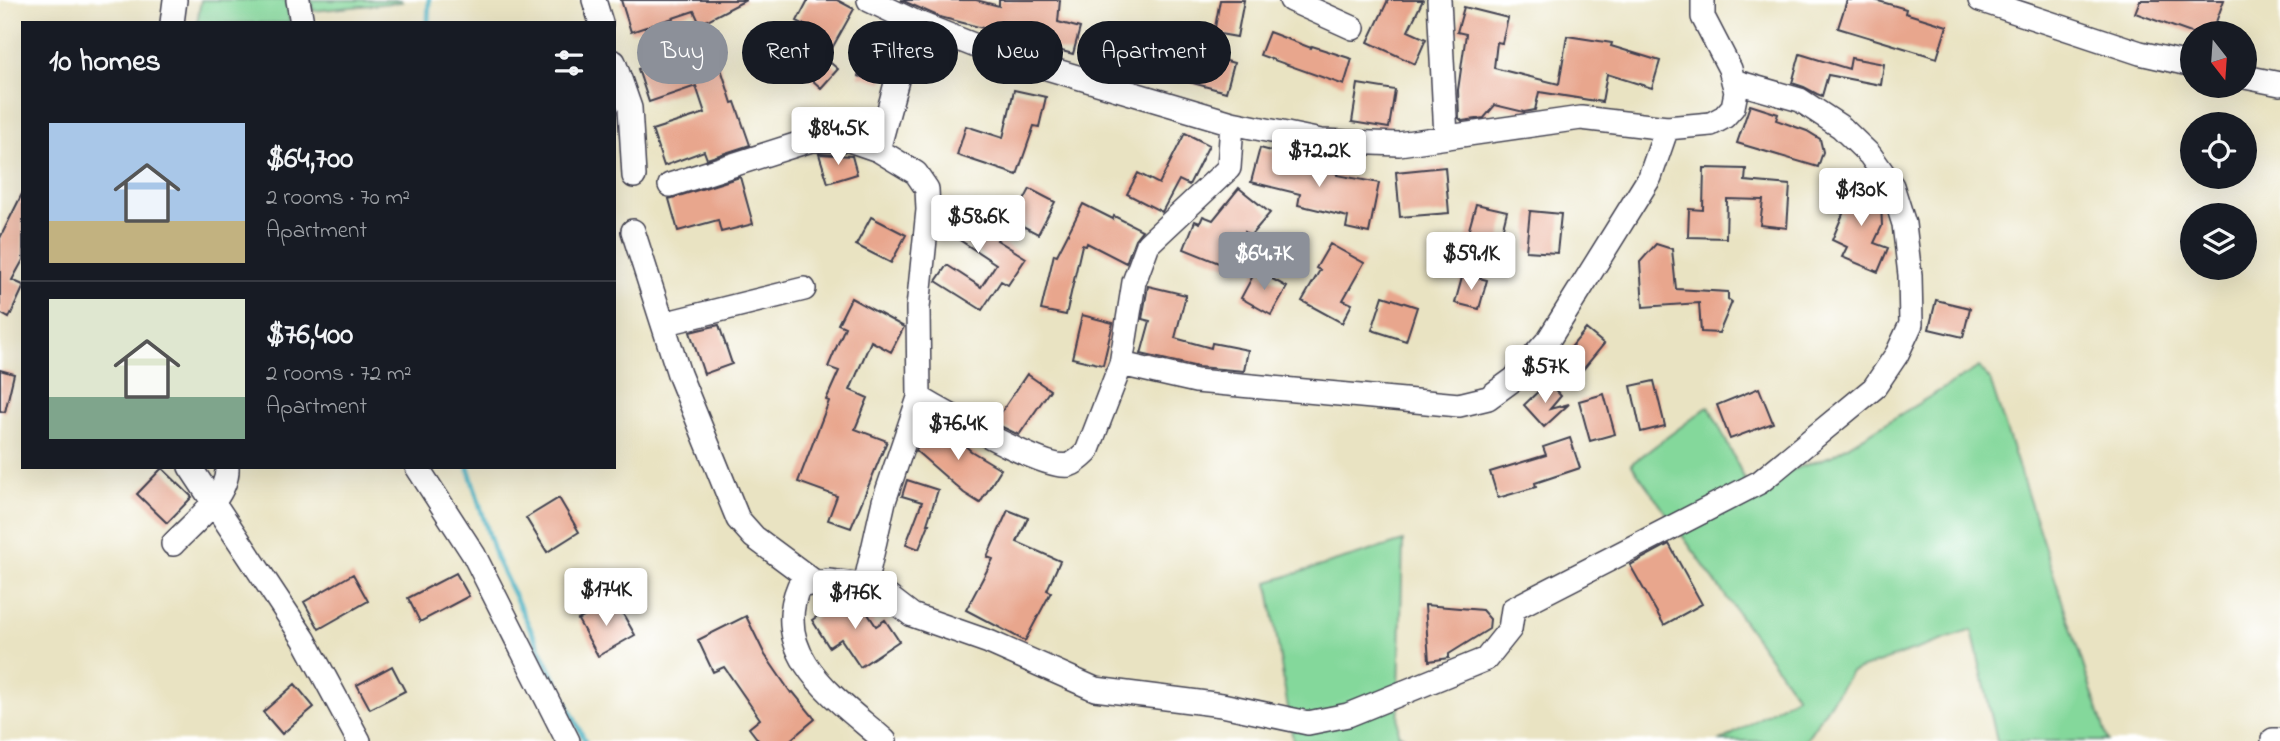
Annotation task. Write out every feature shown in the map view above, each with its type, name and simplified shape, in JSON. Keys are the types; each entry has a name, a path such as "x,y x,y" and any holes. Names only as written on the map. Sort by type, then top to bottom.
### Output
{"street":[{"path":"172,21 176,0"},
{"path":"298,0 302,21"},
{"path":"594,0 600,21"},
{"path":"869,0 913,21"},
{"path":"1291,0 1353,28"},
{"path":"1439,0 1447,137"},
{"path":"958,39 986,50 1232,123 1321,141 1399,144 1581,118 1667,128 1711,124 1724,117 1733,107 1736,92 1730,69 1703,17 1703,0"},
{"path":"1980,0 2140,53 2180,62"},
{"path":"616,68 630,108 634,176"},
{"path":"885,741 821,684 801,659 791,631 791,605 799,586 828,581 865,586 882,592 912,615 989,642 1095,689 1222,705 1308,723 1348,715 1486,659 1510,629 1513,609 1760,482 1874,388 1897,354 1911,324 1910,275 1904,223 1892,186 1870,155 1841,127 1800,100 1733,80"},
{"path":"2258,80 2280,84"},
{"path":"878,150 896,84"},
{"path":"919,398 1003,444 1052,464 1067,466 1077,461 1087,452 1121,364 1133,282 1148,244 1229,168 1232,123"},
{"path":"1121,364 1196,381 1459,405 1488,398 1514,379 1549,339 1650,177 1667,128"},
{"path":"670,185 811,140 849,140 878,150 916,173 927,189 928,210 918,308 919,398 884,501 865,586"},
{"path":"633,232 679,374 738,519 754,537 816,583"},
{"path":"663,324 804,289"},
{"path":"191,469 304,639 359,741"},
{"path":"173,544 223,489 227,469"},
{"path":"418,469 474,555 568,741"},
{"path":"2273,740 2280,740"}],"green space":[{"path":"201,0 286,0 290,21 197,21"},
{"path":"311,0 401,0 402,2 313,11"},
{"path":"1979,367 1990,380 2108,741 1997,741 1972,630 1851,672 1805,741 1721,741 1797,696 1631,464 1709,406 1748,486 1831,456"},
{"path":"1403,541 1398,734 1413,741 1293,741 1268,582"}],"building":[{"path":"621,0 746,0 706,21 699,21 694,11 664,21 637,21 637,30 631,32"},
{"path":"808,0 837,0 854,9 834,45 834,21 797,21"},
{"path":"901,0 976,0 999,6 999,0 1060,0 1058,21 972,21 972,25 940,17"},
{"path":"1220,0 1244,0 1237,37 1231,36 1231,21 1216,21"},
{"path":"1388,0 1423,0 1408,31 1426,39 1415,64 1368,42"},
{"path":"1847,0 1875,0 1947,26 1937,58 1838,28"},
{"path":"2140,0 2224,0 2216,21 2180,21 2180,29 2135,13"},
{"path":"1464,7 1508,18 1502,43 1497,42 1494,68 1559,84 1567,36 1612,43 1611,46 1660,61 1652,88 1607,74 1602,102 1539,92 1535,110 1524,112 1495,105 1484,118 1462,121 1459,118 1458,90 1466,34 1457,32"},
{"path":"1063,23 1077,27 1073,54 1063,51"},
{"path":"1269,32 1311,48 1312,46 1352,59 1344,85 1260,55"},
{"path":"1800,54 1849,69 1851,58 1884,64 1881,85 1828,75 1822,96 1792,83"},
{"path":"643,84 726,84 750,145 707,159 704,151 664,166 652,130 705,113 696,86 649,102"},
{"path":"1196,84 1228,84 1226,92"},
{"path":"1358,84 1395,90 1389,128 1352,122"},
{"path":"1014,90 1046,97 1039,127 1034,126 1017,175 957,155 966,126 1003,138"},
{"path":"1750,105 1778,114 1776,120 1807,131 1820,139 1823,152 1818,167 1737,143"},
{"path":"1185,133 1209,145 1189,185 1179,180 1162,212 1127,194 1138,173 1159,184"},
{"path":"1260,148 1290,156 1288,162 1379,183 1369,233 1346,228 1348,217 1298,205 1300,194 1251,182"},
{"path":"819,154 852,156 857,174 828,183"},
{"path":"1445,167 1449,213 1400,217 1396,172"},
{"path":"1704,168 1746,169 1745,181 1790,185 1787,228 1760,225 1763,200 1727,199 1726,238 1688,237 1689,209 1703,210"},
{"path":"740,177 753,224 721,232 718,220 678,231 669,199"},
{"path":"1239,188 1270,213 1250,236 1245,232 1231,268 1184,249 1195,221 1200,223 1203,216 1213,220"},
{"path":"1030,189 1055,202 1038,234 1013,221"},
{"path":"1844,189 1873,191 1881,203 1882,226 1874,243 1888,248 1878,272 1842,257 1847,247 1832,240 1843,214 1839,212"},
{"path":"21,196 21,264 12,280 21,284 21,292 9,318 0,313 0,238"},
{"path":"951,200 1002,233 997,240 1026,258 1008,285 1001,281 982,310 936,281 947,265 981,287 996,264 940,227 942,214"},
{"path":"1083,204 1142,230 1135,239 1126,263 1087,243 1086,246 1082,245 1066,315 1041,310 1054,254 1057,255"},
{"path":"1476,204 1507,211 1498,248 1466,240"},
{"path":"1530,211 1561,214 1557,253 1526,251"},
{"path":"871,217 906,235 891,263 856,245"},
{"path":"1330,244 1364,263 1343,300 1352,304 1342,323 1302,301 1320,270 1316,268"},
{"path":"1656,244 1672,249 1676,289 1728,292 1728,299 1732,302 1719,333 1701,332 1699,303 1643,307 1640,262"},
{"path":"1256,270 1287,287 1271,315 1241,298"},
{"path":"1463,274 1487,280 1479,309 1455,303"},
{"path":"1148,286 1186,295 1175,338 1211,348 1212,343 1248,350 1244,371 1198,367 1141,354 1150,321 1142,319"},
{"path":"1383,296 1417,307 1406,341 1372,330"},
{"path":"851,298 904,327 891,352 871,341 850,390 868,398 855,429 887,441 851,528 828,520 837,496 798,482 829,401 826,400 839,371 828,367 845,327 838,324"},
{"path":"1936,300 1970,308 1963,337 1929,329"},
{"path":"1082,315 1113,323 1103,365 1072,358"},
{"path":"719,325 732,364 704,374 690,332"},
{"path":"1586,329 1604,344 1581,372 1563,357"},
{"path":"0,370 14,374 5,412 0,411"},
{"path":"1027,374 1050,390 1019,435 994,423"},
{"path":"1654,381 1665,426 1641,432 1631,386"},
{"path":"1548,382 1561,396 1550,409 1569,404 1544,427 1524,405"},
{"path":"1759,388 1773,423 1730,439 1717,405"},
{"path":"1604,394 1615,434 1590,441 1579,401"},
{"path":"934,423 946,429 971,451 1001,469 980,503 964,493 916,451 920,439"},
{"path":"1570,438 1580,468 1535,483 1536,487 1498,498 1490,472 1546,455 1543,447"},
{"path":"163,469 192,497 167,523 137,494"},
{"path":"907,480 938,490 919,549 906,544 922,502 902,496"},
{"path":"559,498 579,532 547,552 526,518"},
{"path":"1008,510 1028,518 1017,542 1060,561 1047,590 1051,592 1025,641 966,610 993,559 987,557"},
{"path":"1669,544 1702,604 1664,625 1630,565"},
{"path":"456,573 469,596 420,622 408,598"},
{"path":"353,574 368,601 319,629 304,602"},
{"path":"858,599 876,626 885,620 899,641 860,667 841,639 829,647 812,620 839,602 844,609"},
{"path":"615,600 635,635 598,656 578,620"},
{"path":"1425,605 1482,610 1490,619 1489,629 1449,654 1449,658 1429,661"},
{"path":"746,616 765,655 791,693 793,692 815,719 789,741 759,741 749,728 760,719 724,667 713,672 698,640"},
{"path":"392,666 405,691 370,709 357,685"},
{"path":"295,684 314,707 282,734 263,712"}],"waterway":[{"path":"428,21 429,0"},
{"path":"469,469 496,558 585,741"}]}
